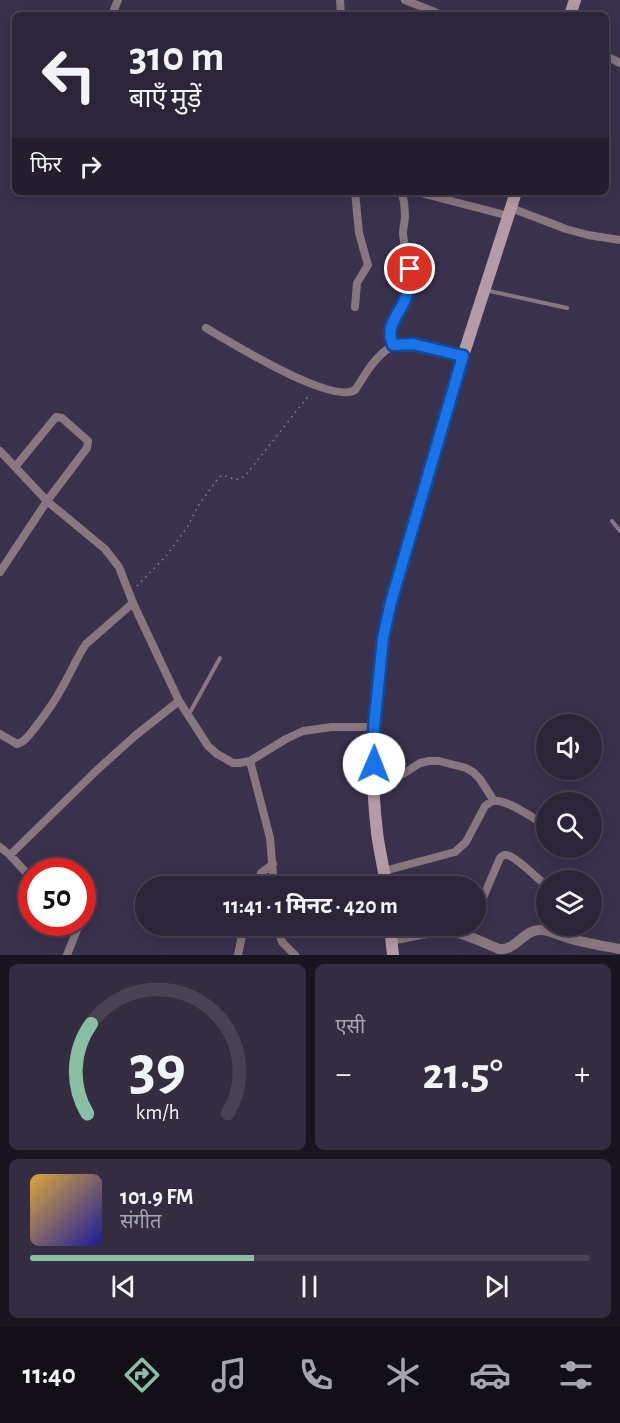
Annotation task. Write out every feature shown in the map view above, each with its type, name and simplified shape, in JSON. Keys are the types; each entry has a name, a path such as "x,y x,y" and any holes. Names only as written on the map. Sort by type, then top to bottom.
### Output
{"main road":[{"path":"385,876 377,832 373,782 374,727 383,638 391,602 455,381 515,195"},
{"path":"391,936 393,955"}],"street":[{"path":"405,0 417,2 436,12"},
{"path":"355,195 359,234 368,265 357,283 355,307"},
{"path":"393,345 390,330 406,296 410,279 403,235 405,213 402,195"},
{"path":"431,195 510,212 588,235 620,240"},
{"path":"206,328 276,368 343,393 355,390 372,365 393,345 413,344 462,359"},
{"path":"0,572 47,501 87,448 88,443 62,418 56,417 15,467"},
{"path":"0,451 47,501 105,549 119,567 133,603 179,701 208,747 217,754 233,763 239,763 250,760 303,731 332,727 374,727"},
{"path":"0,734 20,744 56,698 86,644 133,603"},
{"path":"10,855 97,770 179,701"},
{"path":"250,760 266,819 274,876"},
{"path":"373,782 403,774 420,763 439,761 473,772 494,801"},
{"path":"384,871 455,852 466,842 490,802 504,802 536,820"},
{"path":"0,847 18,864"},
{"path":"486,889 500,858 506,855 536,877"},
{"path":"260,876 273,864"},
{"path":"478,936 503,952 532,932 541,930 620,949"},
{"path":"67,955 74,936"},
{"path":"238,955 242,936"},
{"path":"279,936 295,955"},
{"path":"391,940 416,936"}],"lane":[{"path":"485,290 567,308"},
{"path":"612,521 620,531"},
{"path":"188,716 220,658"}],"path":[{"path":"130,593 167,555 219,477 225,475 236,480 245,476 318,385"}],"route":[{"path":"374,764 374,727 383,638 391,602 463,356 413,344 393,345 390,330 406,296 410,269"}]}
